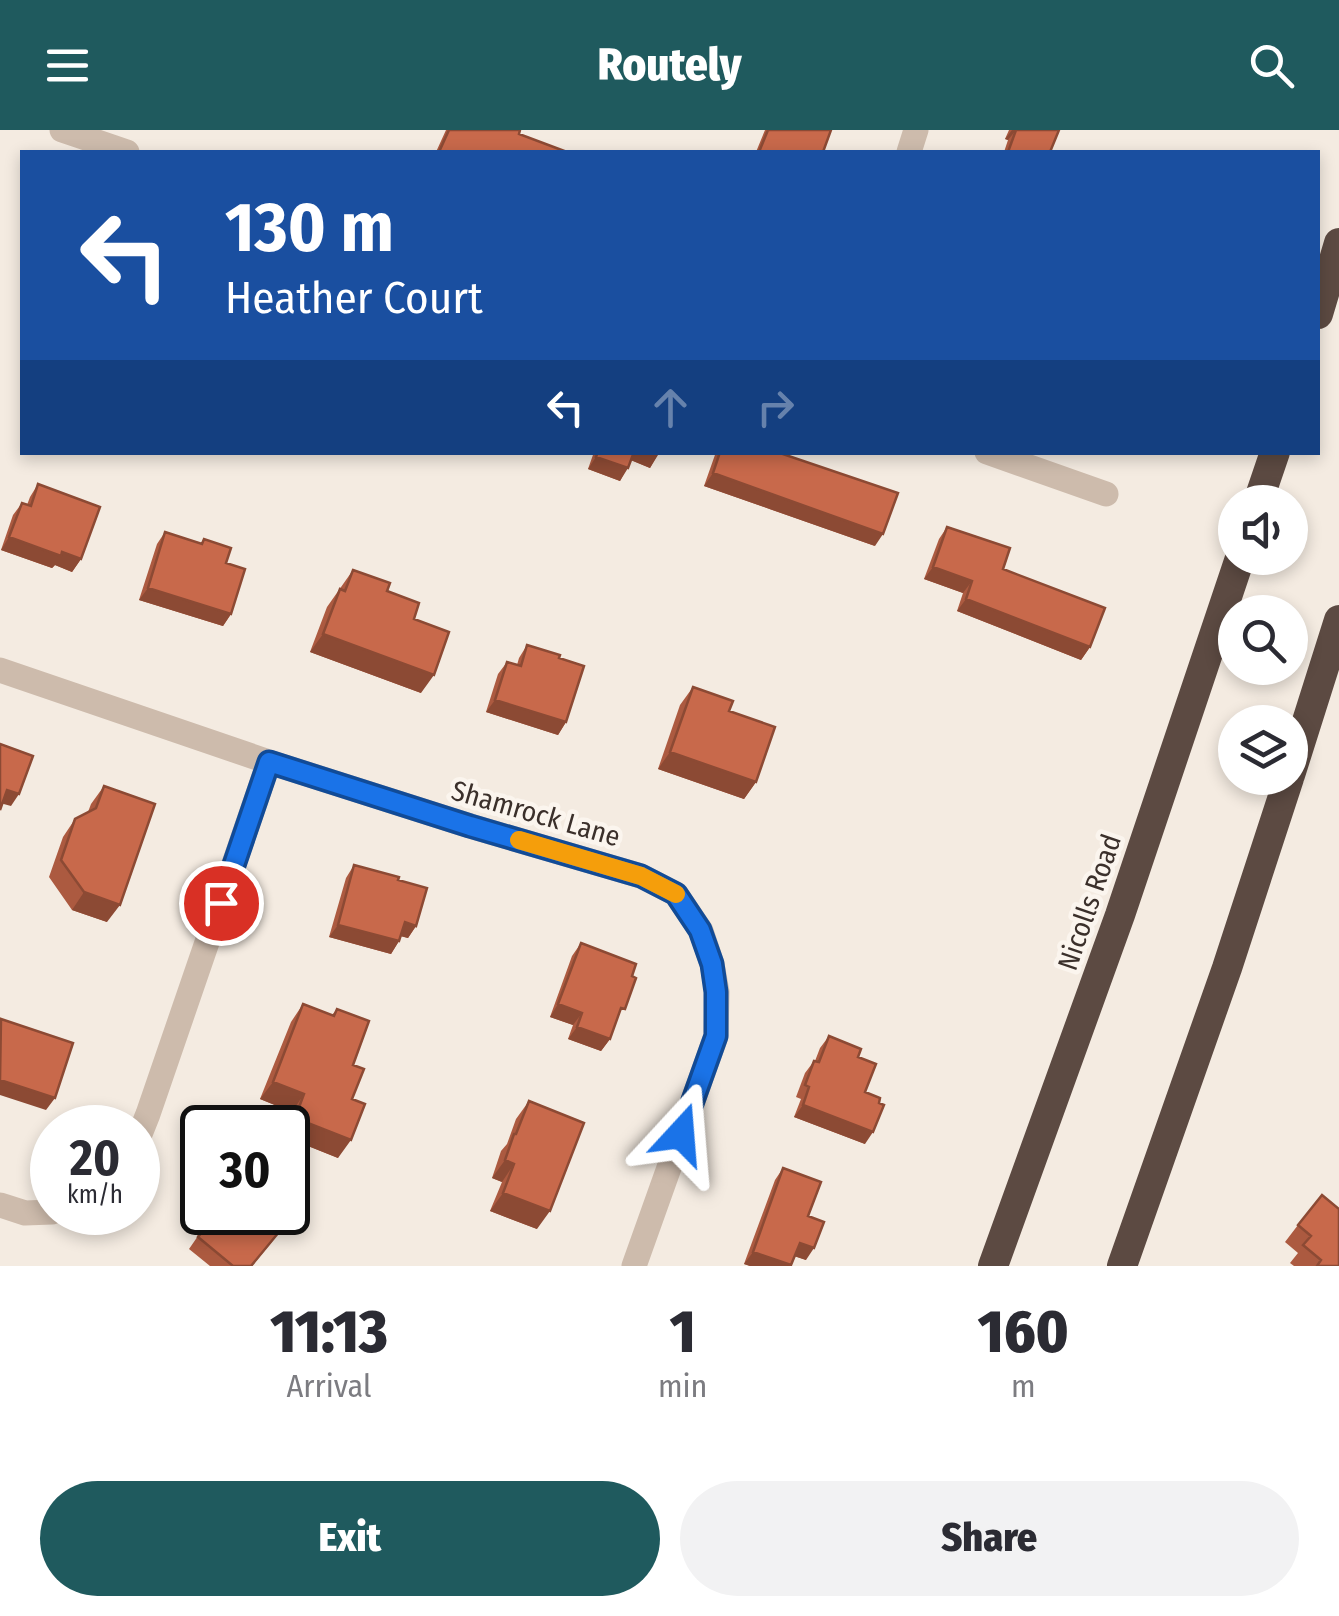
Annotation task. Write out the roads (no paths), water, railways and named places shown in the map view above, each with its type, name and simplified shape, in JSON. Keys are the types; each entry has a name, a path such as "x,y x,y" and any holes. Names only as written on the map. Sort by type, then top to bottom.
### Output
{"highway":[{"path":"1320,307 1339,243"},
{"path":"1264,485 1274,455"},
{"name":"Nicolls Road","path":"993,1266 1120,915 1234,575"},
{"path":"1308,719 1339,620"},
{"path":"1122,1266 1284,795"}],"street":[{"path":"62,130 121,150"},
{"path":"996,455 1106,494"},
{"name":"Shamrock Lane","path":"0,670 269,762 641,876 676,894 700,930 712,964 716,1036 634,1266"},
{"path":"151,1105 269,762"},
{"path":"0,1205 30,1213"}]}
